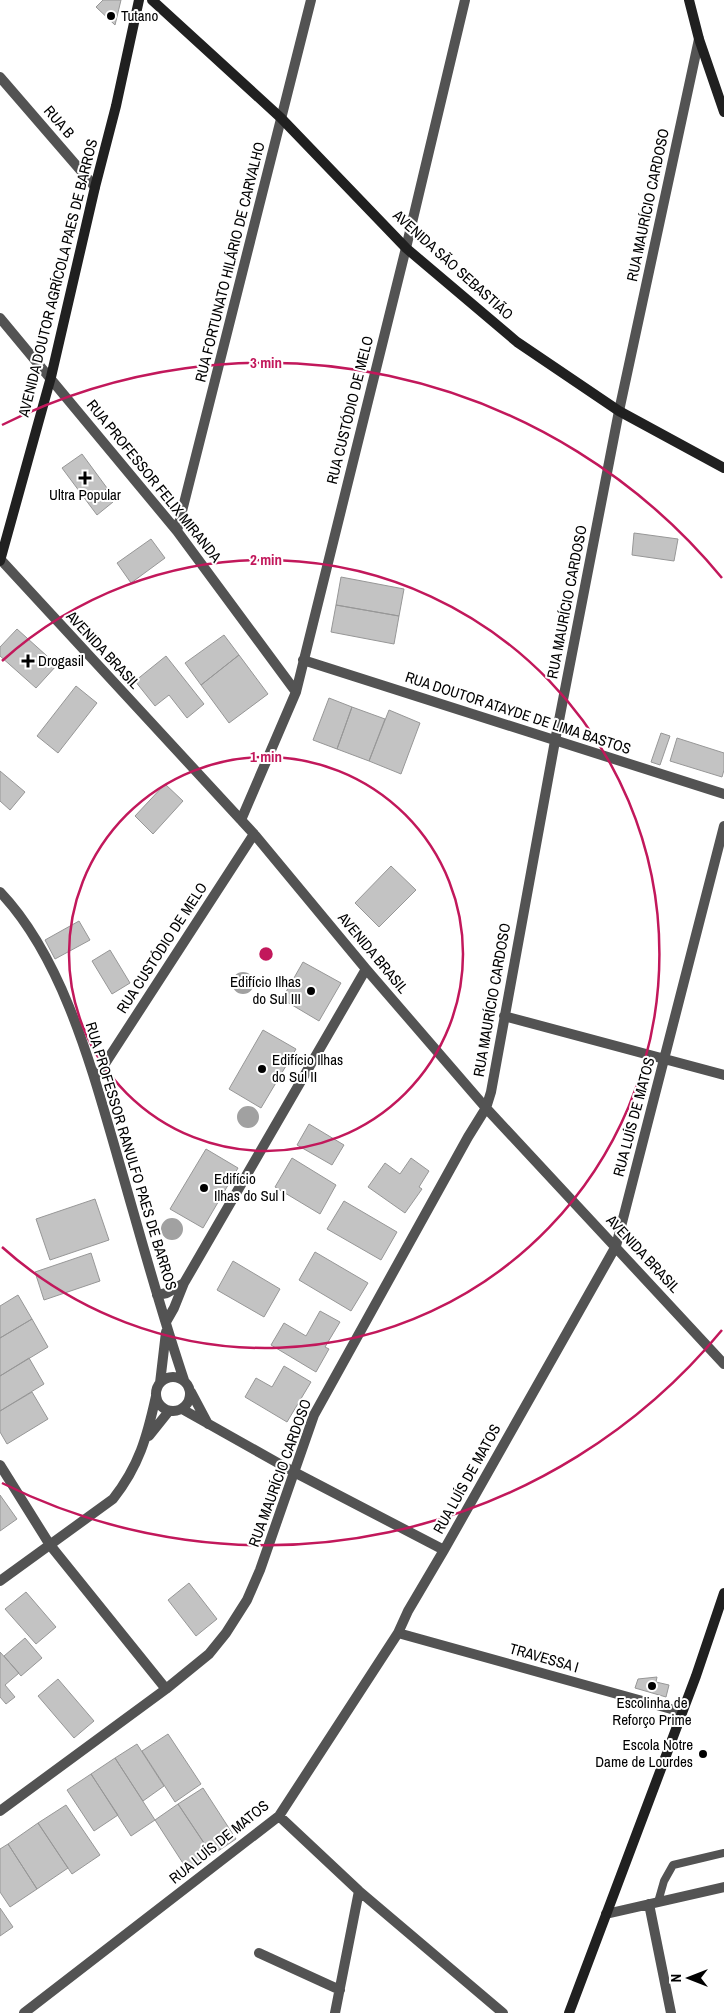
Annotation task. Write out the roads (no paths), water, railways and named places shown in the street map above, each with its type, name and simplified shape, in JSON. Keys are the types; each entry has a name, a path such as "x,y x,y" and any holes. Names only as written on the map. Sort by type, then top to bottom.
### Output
{"street":[{"name":"AVENIDA DOUTOR AGRÍCOLA PAES DE BARROS","path":"0,560 51,377 95,187 116,106 139,0"},
{"name":"AVENIDA SÃO SEBASTIÃO","path":"152,0 281,118 406,248 517,342 620,411 724,468"},
{"name":"RUA FORTUNATO HILÁRIO DE CARVALHO","path":"177,531 311,0"},
{"name":"RUA CUSTÓDIO DE MELO","path":"241,820 296,692 406,248 465,0"},
{"path":"689,0 698,39 724,112"},
{"name":"RUA MAURÍCIO CARDOSO","path":"0,1811 166,1689 209,1654 226,1633 246,1600 260,1570 314,1415 468,1137 486,1108 491,1092 555,741 620,411 698,39"},
{"name":"RUA B","path":"0,77 95,187"},
{"name":"RUA PROFESSOR FELIX MIRANDA","path":"0,318 51,377 177,531 296,692"},
{"name":"AVENIDA BRASIL","path":"0,560 254,834 366,969 486,1108 724,1364"},
{"name":"RUA DOUTOR ATAYDE DE LIMA BASTOS","path":"304,660 724,794"},
{"name":"RUA LUÍS DE MATOS","path":"24,2013 279,1816 398,1633 408,1611 616,1246 724,826"},
{"name":"RUA CUSTÓDIO DE MELO","path":"95,1079 254,834"},
{"name":"RUA PROFESSOR RANULFO PAES DE BARROS","path":"0,892 16,909 61,985 95,1079 157,1295 184,1380"},
{"path":"166,1325 184,1283 366,969"},
{"path":"504,1016 724,1075"},
{"path":"157,1295 184,1283"},
{"name":"RUA PROFESSOR RANULFO PAES DE BARROS","path":"160,1383 166,1325"},
{"path":"0,1581 113,1499 127,1482 147,1438 160,1383 171,1377 184,1380 208,1424"},
{"path":"182,1409 190,1399 191,1392"},
{"path":"156,1396 163,1408 169,1411 182,1409 294,1472 444,1550"},
{"path":"147,1438 169,1411"},
{"path":"0,1465 50,1545 166,1689"},
{"path":"569,2013 682,1712 724,1593"},
{"name":"TRAVESSA I","path":"398,1633 682,1712"},
{"path":"279,1816 359,1891 503,2013"},
{"path":"606,1914 724,1887"},
{"path":"336,2013 359,1891"},
{"path":"653,1903 672,2013"},
{"path":"258,1953 340,1990"}],"lane":[{"path":"653,1903 673,1865 724,1854"}],"place":[{"name":"Tutano","path":"111,16"},
{"name":"Ultra Popular","path":"85,478"},
{"name":"Drogasil","path":"28,661"},
{"name":"Edifício Ilhas do Sul III","path":"311,991"},
{"name":"Edifício Ilhas do Sul II","path":"262,1069"},
{"name":"Edifício Ilhas do Sul I","path":"204,1188"},
{"name":"Escolinha de Reforço Prime","path":"652,1686"},
{"name":"Escola Notre Dame de Lourdes","path":"703,1754"}]}
